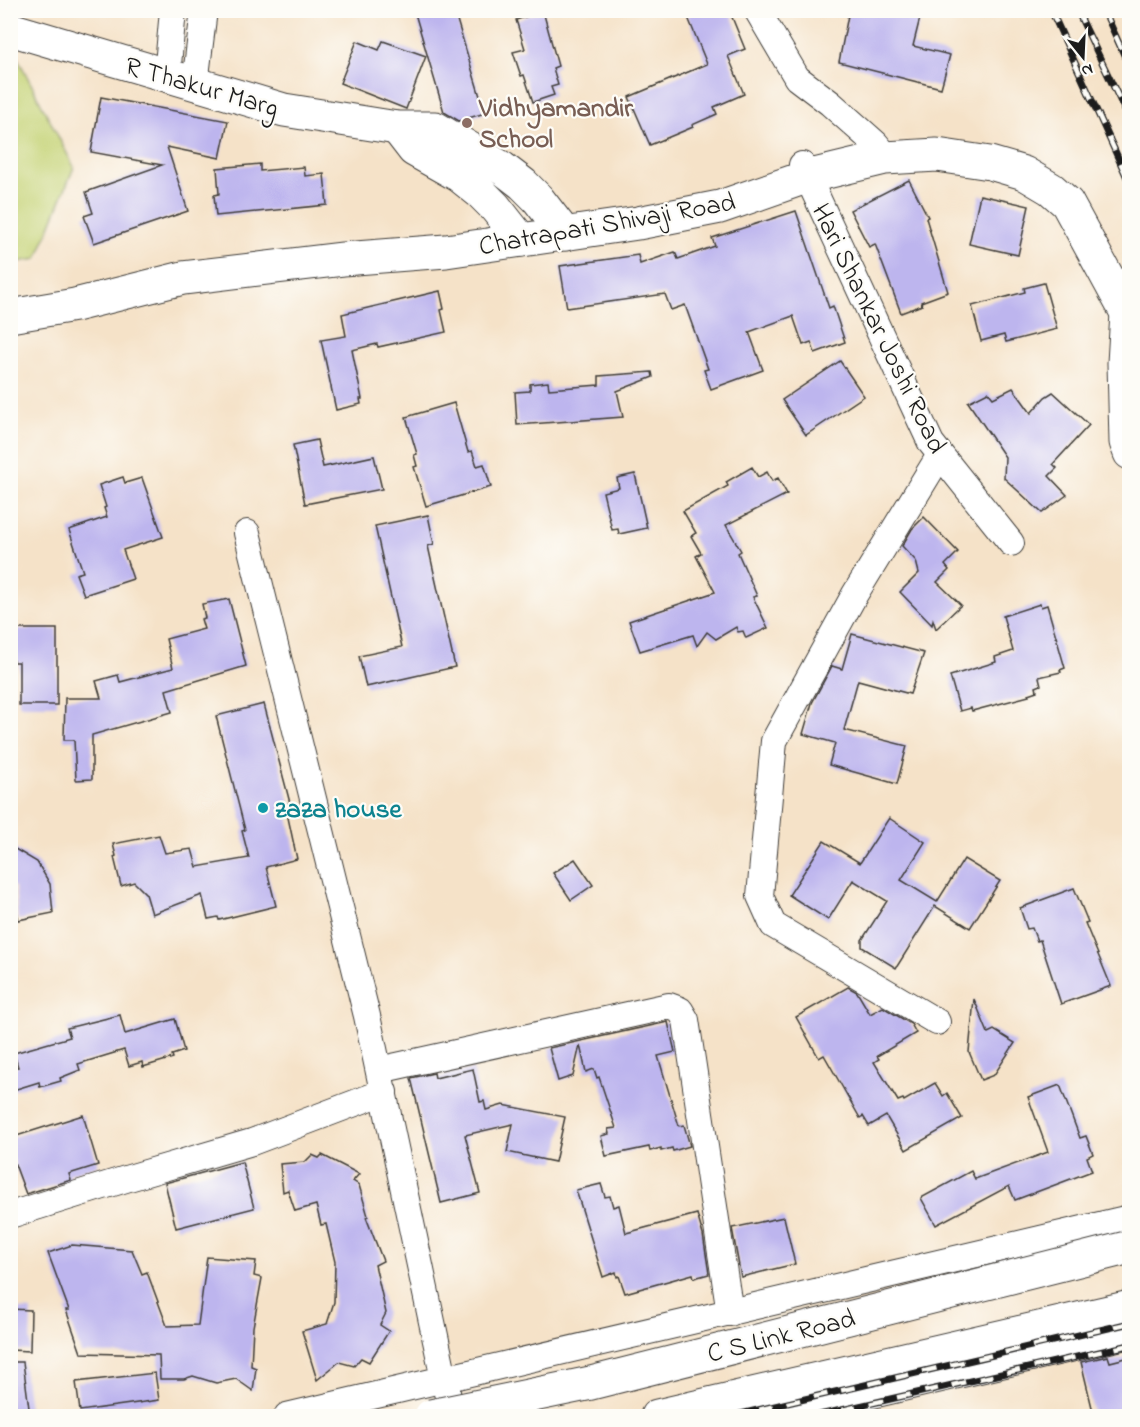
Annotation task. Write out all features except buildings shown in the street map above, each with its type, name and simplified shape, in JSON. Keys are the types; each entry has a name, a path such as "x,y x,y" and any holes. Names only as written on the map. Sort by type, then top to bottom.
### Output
{"main road":[{"name":"R Thakur Marg","path":"10,29 284,110 397,128 435,128 502,168 523,184 558,225"},
{"path":"397,128 414,150 460,176 480,192 514,231"},
{"path":"10,298 194,254 514,231 558,225 804,171 912,141 952,143 1003,152 1038,164 1061,177 1090,209 1130,280"},
{"path":"882,151 937,155 990,163 1023,173 1051,189 1067,203 1129,312 1125,375 1126,442 1130,453"},
{"name":"Chatrapati Shivaji Road","path":"10,316 75,305 183,278 343,258 446,250 514,231"},
{"name":"C S Link Road","path":"431,1416 591,1383 1130,1247"},
{"name":"C S Link Road","path":"657,1416 1130,1306"}],"street":[{"path":"173,10 181,80"},
{"path":"181,80 204,10"},
{"path":"757,10 797,78 830,103 882,151"},
{"name":"Hari Shankar Joshi Road","path":"804,171 931,442 1011,543"},
{"path":"937,1022 773,925 760,896 774,741 855,594 940,454"},
{"path":"247,533 382,1081 452,1416"},
{"path":"10,1215 252,1142 382,1081 669,1006 680,1010 686,1020 730,1313"},
{"path":"287,1416 1130,1218"},
{"path":"782,1416 1130,1335"}],"green space":[{"path":"11,50 14,51 74,167 37,259 11,263"}],"railway":[{"path":"1051,10 1130,184"},
{"path":"1077,10 1130,121"},
{"path":"1104,10 1130,68"},
{"path":"1125,10 1130,20"},
{"path":"732,1416 1130,1323"},
{"path":"815,1416 1130,1345"}],"place":[{"name":"Vidhyamandir School","path":"467,123"},
{"name":"zaza house","path":"263,808"}]}
